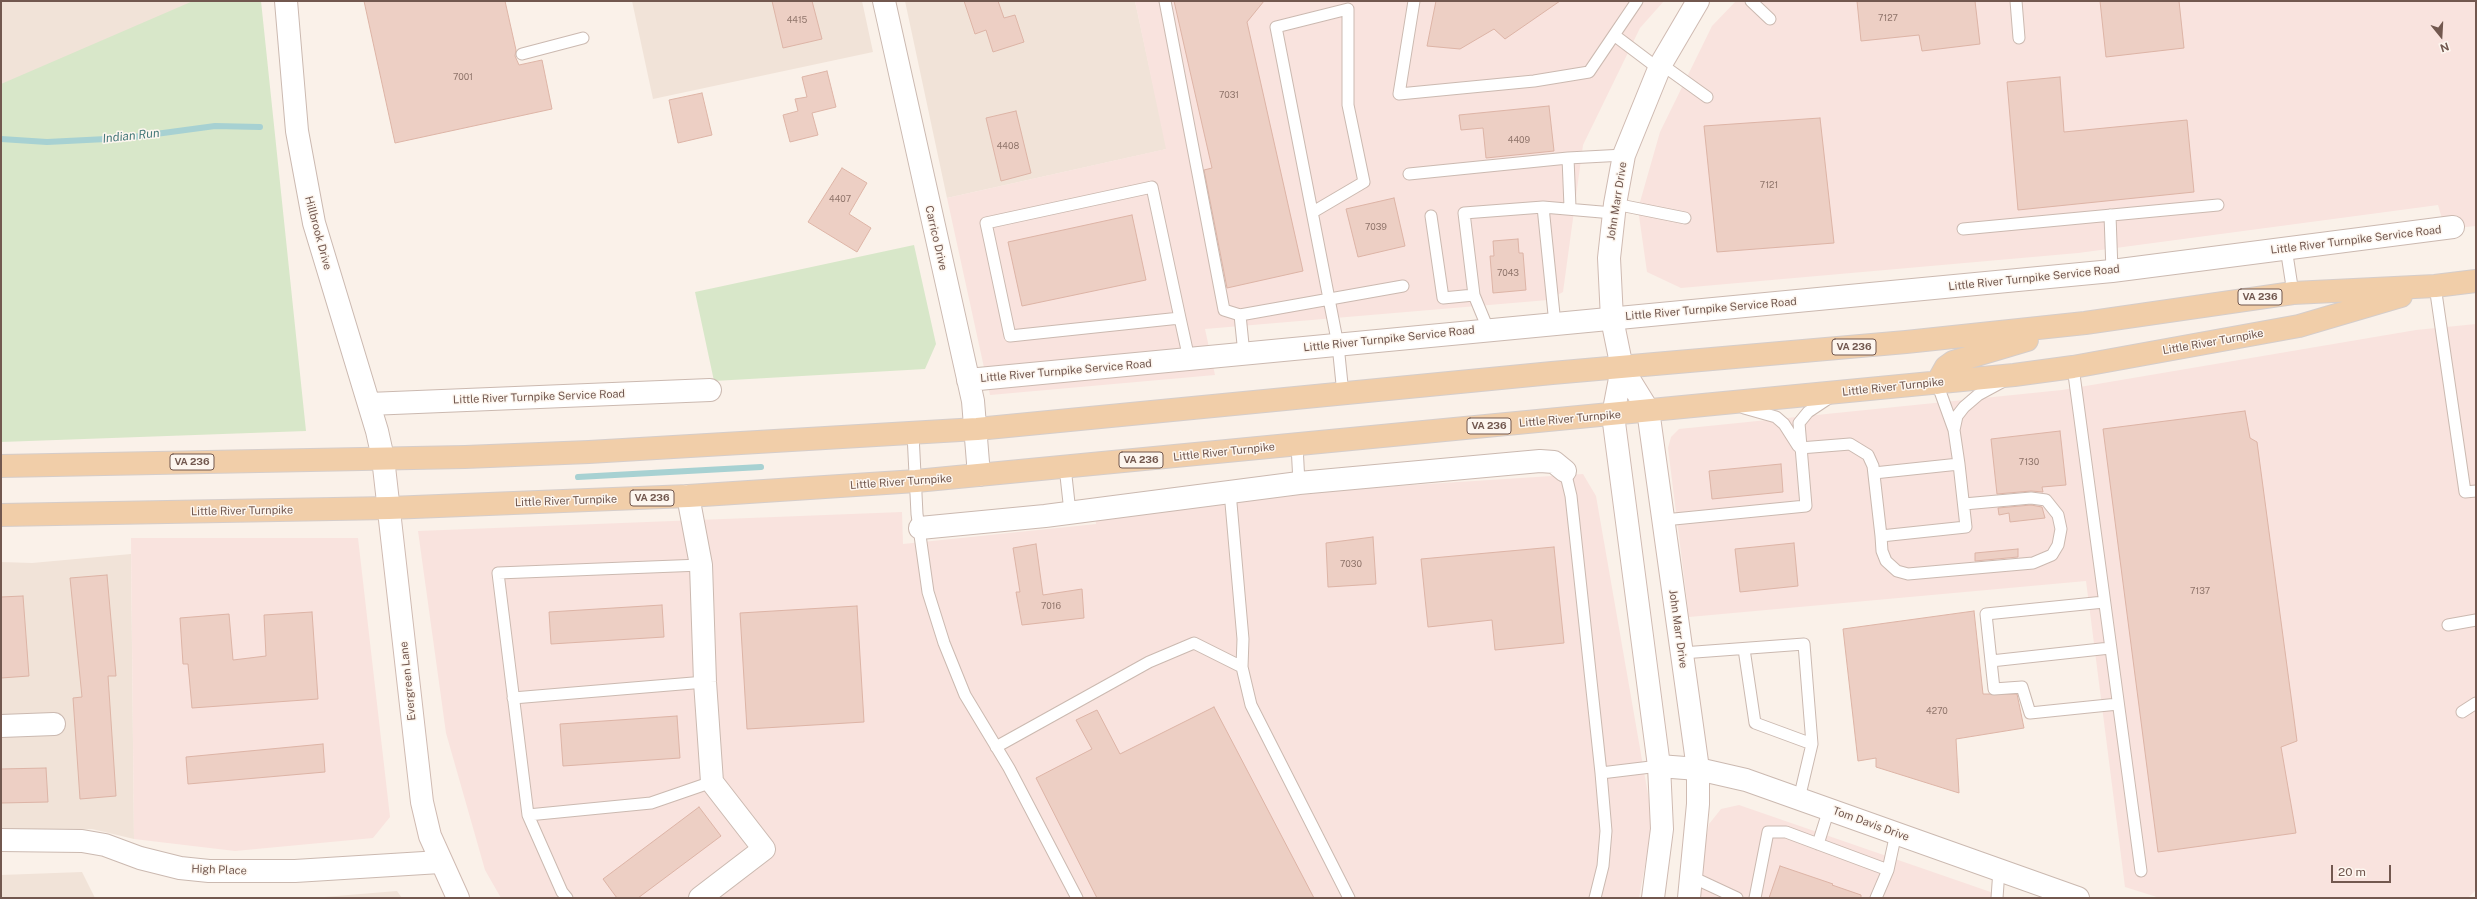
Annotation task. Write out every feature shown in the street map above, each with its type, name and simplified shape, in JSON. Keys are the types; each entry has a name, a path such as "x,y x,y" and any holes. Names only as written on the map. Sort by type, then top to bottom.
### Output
{"main road":[{"name":"Little River Turnpike","path":"1,466 589,452 913,434 2085,323 2293,292 2435,286 2476,281"},
{"name":"Little River Turnpike","path":"1,515 389,508 688,496 916,482 2014,375 2073,367 2299,326 2435,286"},
{"path":"1937,383 1946,367 1964,357 2085,323"}],"street":[{"name":"Hillbrook Drive","path":"286,1 297,131 305,182 314,223 369,404 383,458"},
{"name":"Carrico Drive","path":"884,1 968,380 977,429 980,475"},
{"name":"John Marr Drive","path":"1690,888 1698,799 1698,769 1648,410 1622,368 1612,319 1609,258 1614,208 1624,155 1660,66 1698,1"},
{"name":"Little River Turnpike Service Road","path":"968,380 1338,345 1488,329 1612,319 2112,271 2453,227"},
{"name":"John Marr Drive","path":"1622,368 1613,415 1659,766 1662,829 1653,898"},
{"name":"Little River Turnpike Service Road","path":"369,404 710,390"},
{"name":"Evergreen Lane","path":"383,458 422,802 430,836 440,862 458,898"},
{"path":"920,528 1070,512 1299,483 1540,461 1554,462 1565,471"},
{"path":"688,496 701,565 705,682 712,782 764,850 700,898"},
{"path":"1,726 54,724"},
{"name":"Tom Davis Drive","path":"1659,766 1698,769 1746,780 2078,898"},
{"name":"High Place","path":"1,840 82,840 105,845 140,858 180,868 209,871 295,871 440,862"}],"lane":[{"path":"1165,1 1224,310 1240,315 1403,286"},
{"path":"1414,1 1399,94 1534,81 1589,72 1637,1"},
{"path":"1751,1 1770,19"},
{"path":"2016,1 2019,38"},
{"path":"1312,212 1364,182 1348,105 1348,9 1276,27 1329,300 1338,345 1343,394"},
{"path":"1614,35 1708,97"},
{"path":"522,54 583,38"},
{"path":"1409,174 1568,158 1624,155"},
{"path":"1568,158 1570,208"},
{"path":"1180,318 1010,336 986,223 1152,187 1189,359"},
{"path":"1963,229 2218,205"},
{"path":"1488,329 1474,295 1464,213 1543,207 1614,208 1685,218"},
{"path":"1543,207 1555,324"},
{"path":"2110,215 2112,271"},
{"path":"1431,216 1442,298 1474,295"},
{"path":"2286,248 2293,292"},
{"path":"2435,286 2465,492 2476,491"},
{"path":"1240,315 1244,354"},
{"path":"2073,367 2141,871"},
{"path":"1954,430 1957,416 1967,403 2014,375"},
{"path":"1881,536 1966,527 1954,430 1937,383"},
{"path":"1664,520 1806,506 1798,428 1802,418 1816,406 1838,393"},
{"path":"1724,403 1776,416 1784,424 1800,448"},
{"path":"913,434 920,528 928,592 944,643 965,695 996,747 1077,898"},
{"path":"1800,448 1850,444 1868,455 1874,473 1882,551 1886,560 1897,571 1908,574 2033,563 2052,555 2058,545 2061,529 2058,516 2046,500 2031,498 1964,504"},
{"path":"1297,445 1299,483"},
{"path":"1874,473 1959,464"},
{"path":"1065,467 1070,512"},
{"path":"1565,471 1571,496 1606,831 1603,866 1595,898"},
{"path":"1230,492 1243,639 1242,668 1251,705 1349,898"},
{"path":"567,898 562,892 528,815 498,573 701,565"},
{"path":"2104,602 1986,614 1994,689 2022,687 2030,713 2118,704"},
{"path":"2448,625 2476,620"},
{"path":"996,747 1150,662 1194,643 1242,668"},
{"path":"1682,653 1804,644 1812,744 1799,799"},
{"path":"1992,661 2110,648"},
{"path":"1744,649 1755,723 1812,744"},
{"path":"513,698 705,682"},
{"path":"2462,712 2476,703"},
{"path":"1601,773 1659,766"},
{"path":"528,815 651,803 712,782"},
{"path":"1818,844 1829,809"},
{"path":"1755,898 1768,832 1786,832 1888,870"},
{"path":"1876,898 1888,870 1896,834"},
{"path":"1997,898 1999,870"},
{"path":"1690,888 1737,898"}],"shaded area":[{"path":"1,1 205,1 1,112"},
{"path":"632,1 862,1 873,52 653,99"},
{"path":"905,1 1135,1 1167,149 947,198"},
{"path":"1135,1 1664,1 1640,28 1583,145 1563,292 1548,300 1205,329 1215,375 990,395 947,198 1166,149"},
{"path":"1736,1 2476,1 2476,226 2445,229 2438,205 2078,253 1681,288 1647,272 1638,209 1660,132 1712,26"},
{"path":"2476,324 2476,890 2468,898 2160,898 2125,887 2086,581 1689,617 1668,448 1671,437 1679,429 2062,390 2416,330"},
{"path":"1583,474 1596,496 1653,823 1639,898 501,898 485,870 446,733 418,531 902,512 903,544 1096,524 1095,502 1272,494"},
{"path":"131,538 358,538 390,817 373,838 235,851 134,839"},
{"path":"131,554 134,839 92,829 1,831 1,562 32,563"},
{"path":"1739,805 2008,898 1695,898 1709,824 1721,809"},
{"path":"82,872 95,898 1,898 1,875"},
{"path":"397,891 402,898 312,898"}],"green space":[{"path":"193,1 261,1 306,431 1,442 1,84"},
{"path":"914,245 936,344 925,369 714,381 695,292"}],"building":[{"path":"364,1 505,1 516,50 515,56 519,65 542,60 552,109 395,143"},
{"path":"772,1 812,1 822,39 783,48"},
{"path":"964,1 998,1 1004,18 1015,15 1024,42 993,52 986,30 975,34"},
{"path":"1174,1 1264,1 1247,22 1303,271 1227,288 1204,170 1212,168"},
{"path":"1436,1 1560,1 1505,39 1494,29 1460,49 1427,46"},
{"path":"1857,1 1975,1 1980,44 1922,51 1919,35 1861,41"},
{"path":"2100,1 2179,1 2184,48 2106,57"},
{"path":"827,71 836,107 812,113 818,135 790,142 783,115 798,111 795,99 807,97 802,77"},
{"path":"2060,77 2064,132 2187,120 2194,192 2018,210 2007,82"},
{"path":"702,93 712,135 678,143 669,100"},
{"path":"1549,106 1554,151 1486,158 1483,128 1461,130 1459,115"},
{"path":"1016,111 1031,173 1001,181 986,118"},
{"path":"1820,118 1834,243 1717,252 1704,126"},
{"path":"842,168 867,183 849,214 871,228 857,252 808,222"},
{"path":"1394,198 1405,246 1358,257 1346,209"},
{"path":"1132,215 1146,280 1022,306 1008,242"},
{"path":"1518,239 1519,253 1523,253 1526,290 1493,293 1490,256 1494,256 1493,241"},
{"path":"2245,411 2250,438 2257,442 2297,741 2281,747 2296,833 2158,852 2103,429"},
{"path":"2060,431 2066,485 2042,487 2043,492 2031,491 1997,494 1991,439"},
{"path":"1781,464 1783,492 1712,499 1709,471"},
{"path":"2031,505 2042,507 2045,518 2010,522 2009,513 1999,515 1998,508"},
{"path":"1373,537 1376,584 1328,587 1326,543"},
{"path":"1794,543 1798,586 1740,592 1735,549"},
{"path":"1036,544 1043,595 1082,589 1084,618 1022,625 1016,592 1020,592 1013,548"},
{"path":"1554,547 1564,643 1495,650 1492,620 1428,627 1421,559"},
{"path":"2018,549 2018,557 1975,561 1975,553"},
{"path":"107,575 116,676 108,676 116,796 80,799 73,698 82,697 70,578"},
{"path":"23,596 29,676 1,678 1,597"},
{"path":"662,605 664,637 551,644 549,612"},
{"path":"857,606 864,722 747,729 740,613"},
{"path":"1974,611 1983,694 2017,694 2024,728 1956,739 1959,793 1876,767 1876,758 1858,761 1843,629"},
{"path":"312,612 318,699 192,708 188,664 183,664 180,618 229,614 233,660 266,656 264,615"},
{"path":"1214,707 1314,898 1097,898 1036,778 1092,749 1076,720 1097,710 1120,754"},
{"path":"677,716 680,758 563,766 560,724"},
{"path":"323,744 325,772 188,784 186,757"},
{"path":"46,768 48,802 1,803 1,769"},
{"path":"699,807 721,836 638,898 617,898 603,879"},
{"path":"1780,866 1861,895 1861,898 1769,898"}],"waterway":[{"name":"Indian Run","path":"1,139 47,142 126,138 215,126 260,127"},
{"path":"578,477 761,467"}]}
